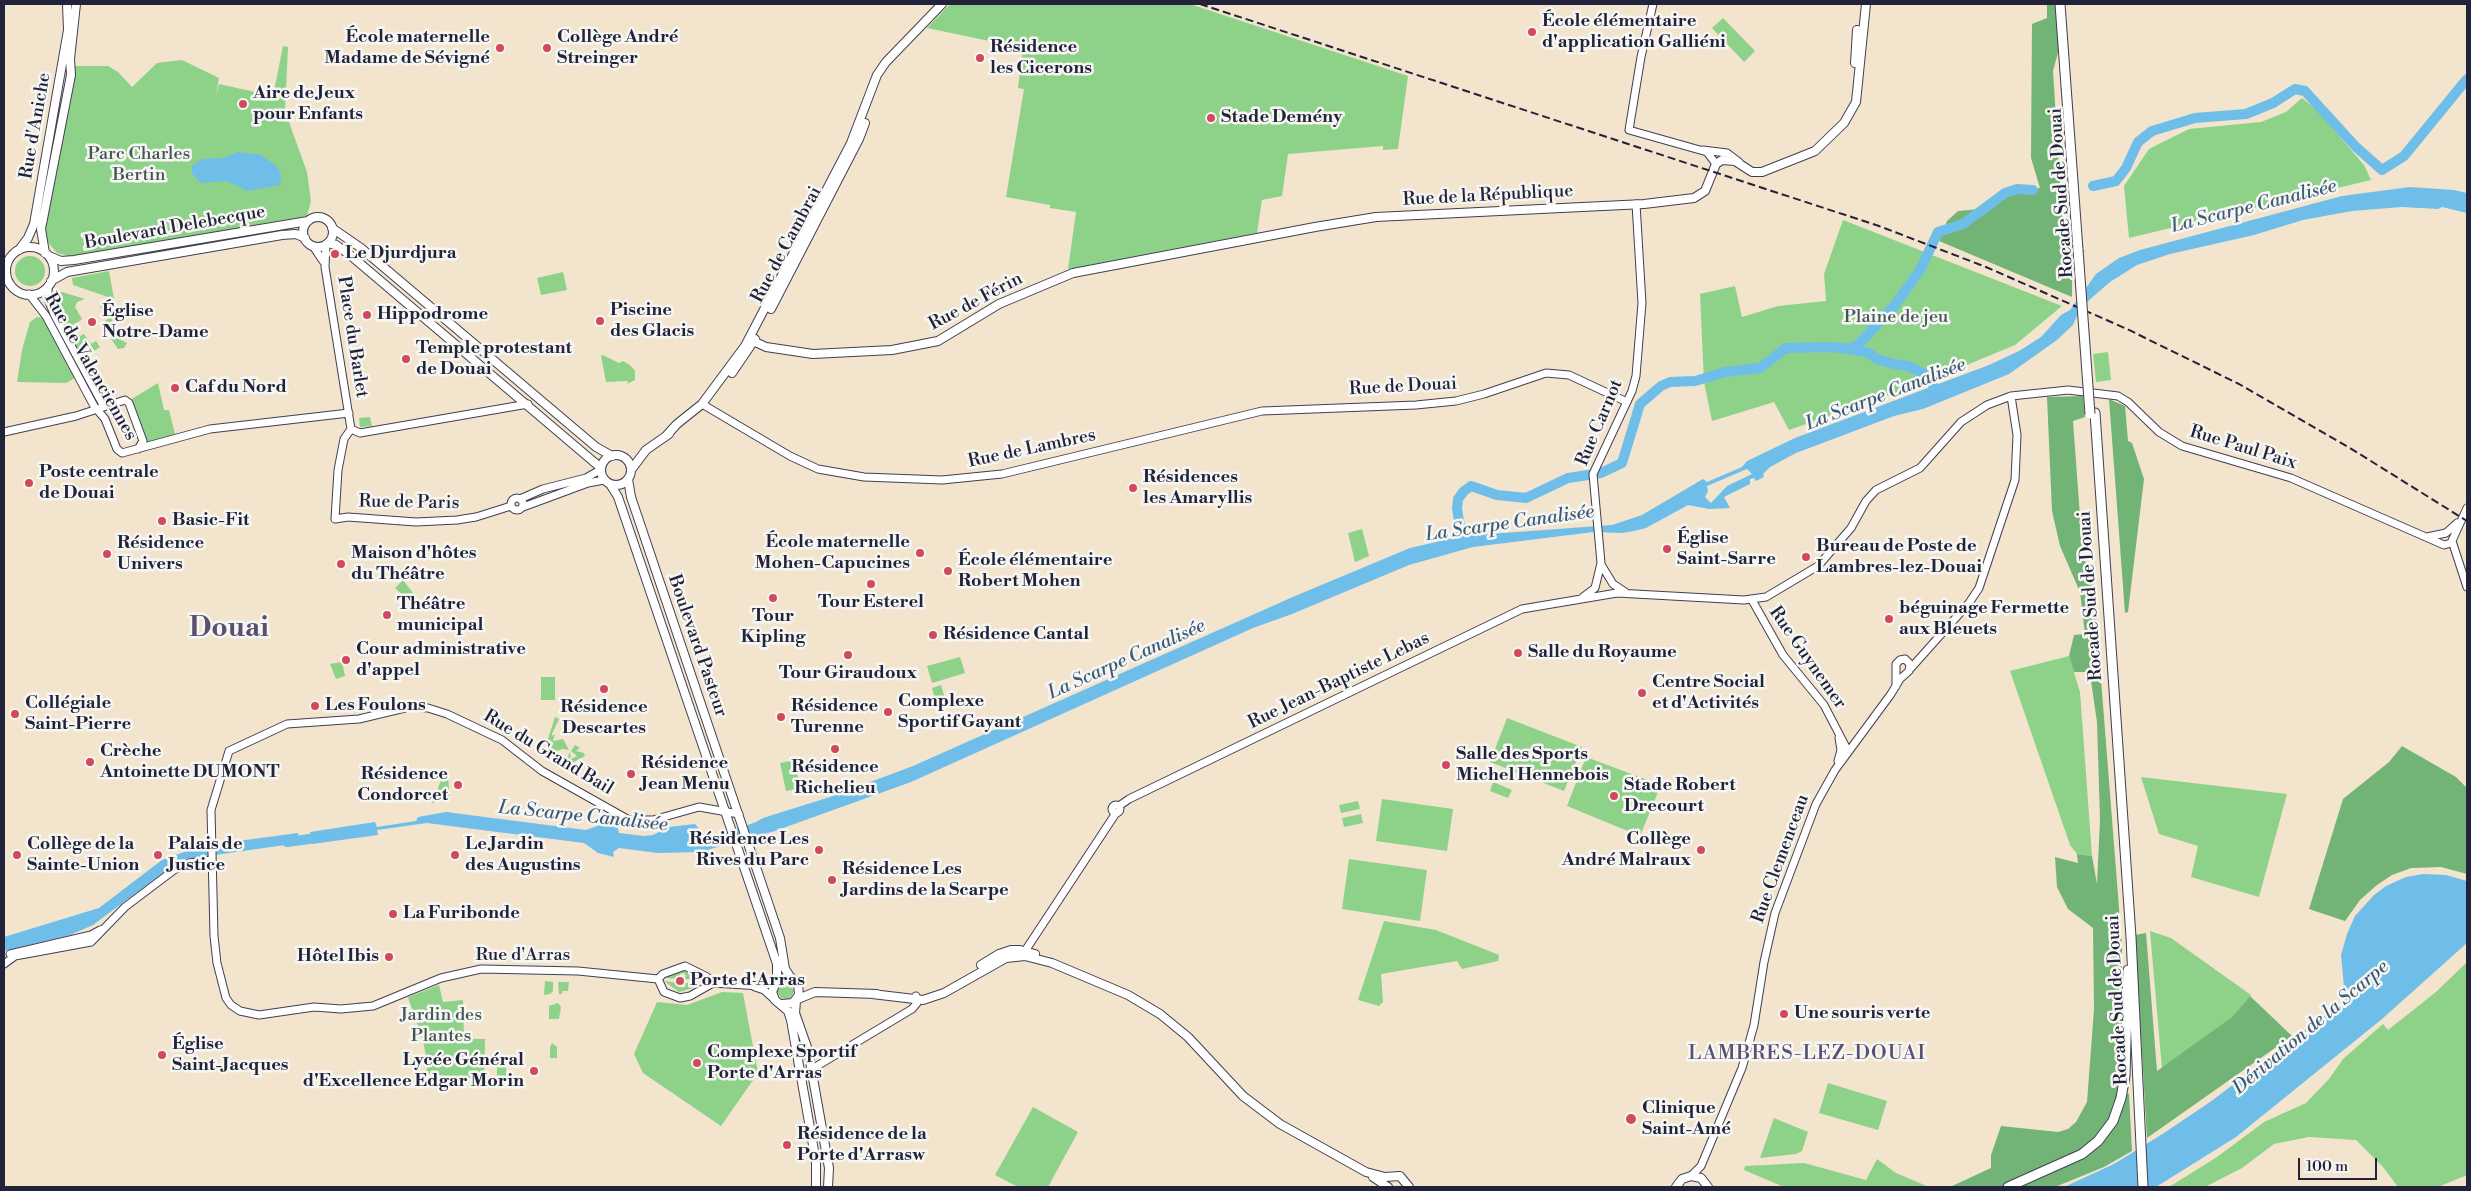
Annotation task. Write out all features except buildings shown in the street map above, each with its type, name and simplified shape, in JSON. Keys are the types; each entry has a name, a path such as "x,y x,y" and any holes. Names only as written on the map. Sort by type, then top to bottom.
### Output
{"highway":[{"name":"Rocade Sud de Douai","path":"2060,4 2080,250 2127,904 2139,1138 2138,1187"},
{"name":"Rocade Sud de Douai","path":"2064,4 2080,250"},
{"name":"Rocade Sud de Douai","path":"2129,936 2128,962 2143,1187"},
{"path":"2008,1187 2086,1152 2101,1138 2113,1121 2121,1098 2125,1076 2128,962"}],"main road":[{"name":"Rue d'Aniche","path":"19,250 28,238 34,224 68,30 67,4"},
{"name":"Rue d'Aniche","path":"47,254 42,242 41,229 71,75 70,58 76,4"},
{"name":"Rue de Cambrai","path":"623,457 646,450 666,436 677,424 704,406 751,341 859,139 881,76 903,46 942,4"},
{"path":"1716,164 1729,159 1746,170 1762,172 1801,157 1821,146 1851,114 1856,102 1866,4 1856,40 1857,85"},
{"name":"Rue de la République","path":"1244,241 1376,217 1662,203 1698,196 1706,189 1716,164"},
{"path":"327,243 332,237 332,228 329,222 323,218 316,217 308,221 303,230 305,238 313,246 327,243 336,245 350,255 528,404 600,469 607,482 621,485 628,479 631,470 623,457 612,456 596,447 361,248 332,228"},
{"name":"Boulevard Delebecque","path":"47,254 61,261 74,260 308,221"},
{"name":"Boulevard Delebecque","path":"49,284 64,273 282,235 296,234 305,238"},
{"name":"Rue de Férin","path":"751,341 766,347 823,354 879,352 926,344 944,337 999,304 1067,275 1244,241"},
{"path":"33,247 47,254 53,268 49,284 39,293 18,292 7,284 5,267 11,257 19,250 33,247"},
{"name":"Rue de Cambrai","path":"631,470 646,450"},
{"path":"600,469 604,461 612,456"},
{"name":"Boulevard Pasteur","path":"628,479 630,497 780,938 785,969 792,978"},
{"name":"Boulevard Pasteur","path":"607,482 618,497 778,967 776,981"},
{"path":"778,1002 789,1005 813,993 834,992 916,998 944,993 1001,960 1025,954 1121,992 1152,1009 1188,1037 1234,1088 1258,1109 1280,1124 1388,1187"},
{"path":"816,1187 816,1162 791,1020 789,1012 778,1002 772,992 776,981 784,977 792,978 798,984 800,991 795,1015 807,1044 812,1069 829,1168 828,1187"},
{"path":"798,984 834,992"},
{"path":"1356,1167 1373,1174 1392,1177 1399,1176 1406,1185"},
{"path":"1676,1187 1682,1179 1691,1176 1698,1177 1706,1184"},
{"path":"1388,1187 1388,1181 1392,1177"}],"street":[{"path":"1653,4 1641,57 1629,130 1711,155 1716,164"},
{"path":"1698,150 1727,153 1746,170"},
{"name":"Rue Carnot","path":"1595,588 1601,563 1592,482 1594,470 1636,376 1642,307 1636,204"},
{"name":"Place du Barlet","path":"327,243 325,267 351,429"},
{"name":"Place du Barlet","path":"313,246 325,267"},
{"name":"Rue de Valenciennes","path":"49,284 48,297 51,310 107,405"},
{"name":"Rue de Valenciennes","path":"30,294 46,316 96,410 104,417 118,450 125,454"},
{"name":"Rue de Douai","path":"1262,411 1416,404 1456,400 1484,394 1536,375 1550,373 1569,375 1626,402"},
{"name":"Rue Paul Paix","path":"1752,600 1764,597 1807,574 1821,563 1850,528 1874,492 1922,466 1963,420 1987,405 2011,396 2064,390 2118,396 2128,402 2163,435 2182,446 2292,478 2444,545"},
{"name":"Rue Clemenceau","path":"1691,1176 1700,1168 1708,1146 1734,1091 1751,1038 1766,953 1781,894 1819,799 1835,770 1896,686 1980,588 2015,484 2016,428 2011,396"},
{"path":"6,431 76,416 125,400 129,404 143,440 146,444 155,444"},
{"path":"351,429 360,433 528,404"},
{"name":"Rue de Lambres","path":"704,406 790,456 818,469 858,476 942,480 1002,474 1262,411"},
{"name":"Place du Barlet","path":"125,454 210,429 349,412"},
{"path":"76,416 95,415 108,426"},
{"name":"Rue de Paris","path":"351,429 344,440 338,474 335,519 344,517 416,522 463,520 512,506"},
{"path":"138,450 143,440"},
{"path":"600,469 586,478 514,499 512,506 517,510 523,506 588,483 607,482"},
{"path":"520,498 523,506"},
{"path":"2444,545 2452,540 2467,508"},
{"path":"2458,557 2440,539 2461,518"},
{"path":"2444,534 2450,535 2467,586"},
{"name":"Rue Paul Paix","path":"2420,535 2430,537 2444,534"},
{"name":"Rue Carnot","path":"1601,563 1610,582"},
{"path":"1598,580 1610,582 1632,594"},
{"path":"1609,594 1610,582"},
{"path":"1595,588 1601,596"},
{"name":"Rue Jean-Baptiste Lebas","path":"1578,599 1595,588"},
{"name":"Rue Jean-Baptiste Lebas","path":"1025,954 1118,809 1129,799 1517,610 1609,594 1752,600"},
{"name":"Rue Guynemer","path":"1752,600 1778,647 1821,700 1848,752"},
{"path":"1896,686 1898,661 1917,657 1927,650"},
{"path":"1896,669 1899,673 1908,671 1910,663 1906,660"},
{"name":"Rue du Grand Bail","path":"212,858 211,810 229,751 288,724 359,719 412,706 432,709 480,728 502,740 549,775 634,822 644,822 699,807 740,818"},
{"path":"1835,770 1840,739 1849,742 1856,741"},
{"path":"4,964 6,958 13,952 91,934 107,926 125,907 179,867 212,858"},
{"name":"Rue d'Arras","path":"212,858 217,963 226,998 236,1009 249,1014 314,1007 335,1009 377,1005 441,978 481,969 578,971 658,979"},
{"path":"712,983 707,977 685,966 663,974 658,979 664,992 680,998 690,996 712,983 750,986 764,990 778,1002"},
{"path":"750,986 776,981"},
{"path":"812,1069 912,1009 916,998"},
{"name":"Rue Clemenceau","path":"1706,1184 1703,1172 1708,1146"}],"green space":[{"name":"Stade Demény","path":"950,4 1190,4 1408,76 1398,149 1383,150 1383,146 1288,154 1282,196 1262,200 1257,233 1068,269 1076,212 1050,208 1050,205 1006,197 1024,89 1018,88 1023,48 927,28"},
{"path":"2047,4 2056,4 2059,49 2053,71 2063,228 2068,245 2072,248 2072,297 1939,241 1947,221 1958,211 1980,209 2003,191 2040,188 2031,158 2032,24 2047,18"},
{"path":"1723,18 1755,51 1744,62 1712,28"},
{"name":"Parc Charles Bertin","path":"283,46 288,47 285,111 307,172 311,201 307,216 72,257 57,253 45,239 45,228 75,66 108,66 118,72 132,87 157,63 182,60 219,78 216,96 219,84 273,96"},
{"path":"2302,98 2316,109 2364,165 2371,180 2129,238 2124,186 2149,149 2189,129 2261,122 2286,112"},
{"name":"Plaine de jeu","path":"1843,220 2062,306 2015,345 1921,384 1789,430 1774,402 1712,421 1704,382 1700,294 1735,286 1742,317 1778,306 1826,301 1824,274"},
{"path":"30,256 41,260 45,271 41,282 30,286 19,282 15,271 19,260"},
{"path":"109,271 114,299 73,285 72,278"},
{"path":"563,272 567,290 541,295 537,278"},
{"path":"62,292 85,299 77,302 75,307 82,319 67,331 52,300"},
{"path":"101,304 113,310 114,315 110,328 105,321 109,318 100,307"},
{"path":"37,317 44,318 75,378 66,383 17,382 22,350 30,322"},
{"path":"79,334 80,336 84,334 91,344 96,341 100,347 89,354 80,353 71,338"},
{"path":"119,334 121,340 127,343 124,348 118,349 111,339"},
{"path":"2108,352 2111,380 2096,382 2093,354"},
{"path":"603,355 619,363 623,361 630,365 635,371 635,380 627,384 628,381 606,382 601,356"},
{"path":"158,383 164,410 169,410 175,434 146,442 130,400"},
{"path":"2083,396 2085,417 2073,421 2083,557 2093,578 2122,946 2122,1042 2117,1089 2129,1094 2132,1151 2104,1167 2055,1187 1950,1187 1991,1168 1991,1155 2001,1126 2058,1132 2068,1129 2076,1122 2087,1102 2094,1009 2093,928 2068,909 2057,887 2055,857 2078,863 2077,854 2092,856 2097,884 2100,819 2097,722 2090,674 2074,672 2069,656 2074,635 2085,634 2080,592 2060,546 2052,511 2047,397"},
{"path":"2109,399 2125,406 2128,441 2132,443 2144,479 2128,612 2125,613"},
{"path":"370,417 372,426 360,427 359,418"},
{"path":"1362,529 1369,556 1355,562 1348,533"},
{"path":"403,580 413,593 406,598 395,588"},
{"path":"2069,656 2080,692 2092,856 2077,854 2070,845 2010,671"},
{"path":"960,657 965,673 932,683 927,666"},
{"path":"342,662 345,676 336,679 330,664"},
{"path":"541,677 555,677 555,700 541,700"},
{"path":"941,685 946,702 936,704 932,688"},
{"path":"555,717 559,719 552,734 552,736 555,734 553,741 563,739 569,750 562,749 555,752 557,758 547,755 548,745 545,748"},
{"path":"1507,718 1582,747 1564,791 1490,762"},
{"path":"575,745 580,748 576,751 584,753 585,756 572,763 568,760 569,752 571,756 569,760 577,756 571,751"},
{"path":"2402,746 2456,777 2467,788 2467,874 2441,867 2411,868 2392,875 2360,900 2345,921 2309,909 2343,799 2389,762"},
{"name":"Stade Robert Drecourt","path":"1586,757 1661,785 1640,836 1567,806"},
{"path":"795,760 800,788 786,791 780,763"},
{"path":"448,777 450,799 432,803 442,778"},
{"path":"2141,777 2287,794 2259,897 2191,877 2198,846 2159,834"},
{"path":"1493,782 1512,790 1508,798 1490,791"},
{"path":"1382,799 1453,809 1447,851 1376,841"},
{"path":"1358,801 1360,809 1341,813 1339,805"},
{"path":"1361,814 1363,823 1344,827 1342,818"},
{"path":"1349,859 1427,870 1420,921 1342,909"},
{"path":"1384,921 1436,930 1499,955 1498,961 1462,969 1457,961 1381,974 1383,1002 1379,1006 1358,1000"},
{"path":"2150,931 2171,938 2251,995 2232,1017 2162,1069"},
{"path":"2146,933 2157,1071 2232,1017 2250,996 2292,1036 2147,1138 2135,935"},
{"path":"2467,962 2467,1175 2438,1187 2398,1187 2383,1167 2356,1140 2309,1137 2274,1144 2242,1168 2205,1187 2169,1187 2217,1157 2264,1122 2306,1103 2329,1079 2343,1059 2383,1024 2388,1030 2436,992"},
{"path":"683,969 696,976 698,980 684,979 686,976 684,973 680,974 680,979 665,978"},
{"path":"545,981 553,982 553,991 550,994 544,995"},
{"path":"664,981 679,983 682,988 686,986 684,983 698,983 693,988 679,992"},
{"path":"558,982 569,982 568,991 562,991 562,994 559,994"},
{"path":"784,983 794,990 792,996 788,999 781,998 777,992 779,986"},
{"name":"Jardin des Plantes","path":"439,985 443,1002 463,1000 464,1039 485,1039 484,1079 425,1074 428,1065 423,1041 408,997"},
{"name":"Complexe Sportif Porte d'Arras","path":"722,992 743,993 758,1073 721,1126 643,1073 634,1054 657,1002 687,1005"},
{"path":"558,1003 561,1007 559,1019 549,1019 549,1006"},
{"path":"552,1043 557,1047 557,1058 550,1058"},
{"path":"497,1066 506,1066 506,1080 497,1080"},
{"path":"1828,1083 1887,1101 1878,1130 1819,1113"},
{"path":"1033,1107 1078,1132 1048,1187 1018,1187 995,1175"},
{"path":"1774,1118 1808,1132 1802,1151 1796,1154 1760,1158"},
{"path":"1877,1159 1896,1173 1929,1187 1784,1187 1744,1170 1745,1166 1804,1163 1866,1180"}],"water":[{"path":"238,152 261,155 271,162 279,169 280,185 248,191 227,181 200,183 192,173 192,166 202,159 224,158"},
{"path":"2410,187 2454,190 2467,193 2467,213 2442,207 2438,209 2402,207 2352,211 2303,220 2254,235 2170,254 2137,265 2110,282 2087,302 2079,311 2073,325 2057,340 2009,374 1923,409 1894,416 1796,453 1770,467 1763,474 1764,477 1756,481 1754,478 1750,479 1750,484 1724,497 1730,508 1709,509 1688,505 1646,528 1634,531 1622,533 1594,532 1473,547 1409,565 1292,614 1253,628 911,782 772,832 701,852 658,853 619,848 613,852 614,857 598,853 584,843 427,823 377,830 378,835 312,844 310,832 375,822 377,827 416,821 418,817 446,812 586,830 603,824 617,825 619,833 644,836 653,835 669,827 695,824 703,834 717,836 913,766 1295,596 1410,548 1462,536 1612,525 1642,515 1703,479 1707,482 1742,467 1747,461 1795,438 1989,365 2019,351 2041,337 2061,315 2070,310 2096,274 2119,258 2140,250 2342,196","holes":["1747,469 1752,474 1727,486 1711,503 1705,497 1708,491 1707,486"]},
{"path":"298,833 299,843 180,860 93,925 70,935 4,951 4,937 99,908 162,860 201,846"},
{"name":"Dérivation de la Scarpe","path":"2423,874 2446,875 2467,881 2467,943 2382,1019 2236,1137 2156,1187 2064,1187 2114,1164 2164,1133 2210,1102 2340,1004 2345,997 2341,955 2355,916 2374,895 2386,886 2406,877"}],"waterway":[{"path":"2093,186 2116,181 2126,168 2138,142 2152,131 2195,118 2246,114 2273,103 2295,89 2305,91 2356,147 2382,170 2404,156 2467,79"},
{"path":"1849,349 1859,344 1895,305 1920,270 1938,232 1963,224 2005,193 2017,189 2033,190"},
{"path":"1463,544 1457,509 1458,499 1464,491 1471,486 1497,495 1526,498 1568,478 1601,473 1622,463 1640,404 1661,386 1670,382 1695,381 1725,372 1760,368 1786,348 1830,347 1869,353 1877,359 1908,366 1929,376 1937,395"},
{"name":"La Scarpe Canalisée","path":"287,842 324,837"}],"railway":[{"path":"1200,4 1879,226 1986,267 2127,329 2239,384 2350,448 2467,521"}],"place":[{"name":"École élémentaire d'application Galliéni","path":"1532,32"},
{"name":"École maternelle Madame de Sévigné","path":"500,48"},
{"name":"Collège André Streinger","path":"547,48"},
{"name":"Résidence les Cicerons","path":"980,58"},
{"name":"Aire de Jeux pour Enfants","path":"243,104"},
{"name":"Stade Demény","path":"1211,118"},
{"name":"Le Djurdjura","path":"335,254"},
{"name":"Hippodrome","path":"367,315"},
{"name":"Piscine des Glacis","path":"600,321"},
{"name":"Église Notre-Dame","path":"92,322"},
{"name":"Temple protestant de Douai","path":"406,359"},
{"name":"Caf du Nord","path":"175,388"},
{"name":"Poste centrale de Douai","path":"29,483"},
{"name":"Résidences les Amaryllis","path":"1133,488"},
{"name":"Basic-Fit","path":"162,521"},
{"name":"Église Saint-Sarre","path":"1667,549"},
{"name":"École maternelle Mohen-Capucines","path":"920,553"},
{"name":"Résidence Univers","path":"107,554"},
{"name":"Bureau de Poste de Lambres-lez-Douai","path":"1806,557"},
{"name":"Maison d'hôtes du Théâtre","path":"341,564"},
{"name":"École élémentaire Robert Mohen","path":"948,571"},
{"name":"Tour Esterel","path":"871,584"},
{"name":"Tour Kipling","path":"773,598"},
{"name":"Théâtre municipal","path":"387,615"},
{"name":"béguinage Fermette aux Bleuets","path":"1889,619"},
{"name":"Résidence Cantal","path":"933,635"},
{"name":"Salle du Royaume","path":"1518,653"},
{"name":"Tour Giraudoux","path":"848,655"},
{"name":"Cour administrative d'appel","path":"346,660"},
{"name":"Résidence Descartes","path":"604,689"},
{"name":"Centre Social et d'Activités","path":"1642,693"},
{"name":"Les Foulons","path":"315,706"},
{"name":"Complexe Sportif Gayant","path":"888,712"},
{"name":"Collégiale Saint-Pierre","path":"15,714"},
{"name":"Résidence Turenne","path":"781,717"},
{"name":"Résidence Richelieu","path":"835,749"},
{"name":"Crèche Antoinette DUMONT","path":"90,762"},
{"name":"Salle des Sports Michel Hennebois","path":"1446,765"},
{"name":"Résidence Jean Menu","path":"631,774"},
{"name":"Résidence Condorcet","path":"458,785"},
{"name":"Stade Robert Drecourt","path":"1614,796"},
{"name":"Résidence Les Rives du Parc","path":"819,850"},
{"name":"Collège André Malraux","path":"1701,850"},
{"name":"Collège de la Sainte-Union","path":"17,855"},
{"name":"Palais de Justice","path":"158,855"},
{"name":"Le Jardin des Augustins","path":"455,855"},
{"name":"Résidence Les Jardins de la Scarpe","path":"832,880"},
{"name":"La Furibonde","path":"393,914"},
{"name":"Hôtel Ibis","path":"389,957"},
{"name":"Porte d'Arras","path":"680,981"},
{"name":"Une souris verte","path":"1784,1014"},
{"name":"Église Saint-Jacques","path":"162,1055"},
{"name":"Complexe Sportif Porte d'Arras","path":"697,1063"},
{"name":"Lycée Général d'Excellence Edgar Morin","path":"534,1071"},
{"name":"Clinique Saint-Amé","path":"1631,1119"},
{"name":"Résidence de la Porte d'Arrasw","path":"787,1145"}],"district":[{"name":"Douai","path":"229,629"},
{"name":"LAMBRES-LEZ-DOUAI","path":"1807,1054"}]}
